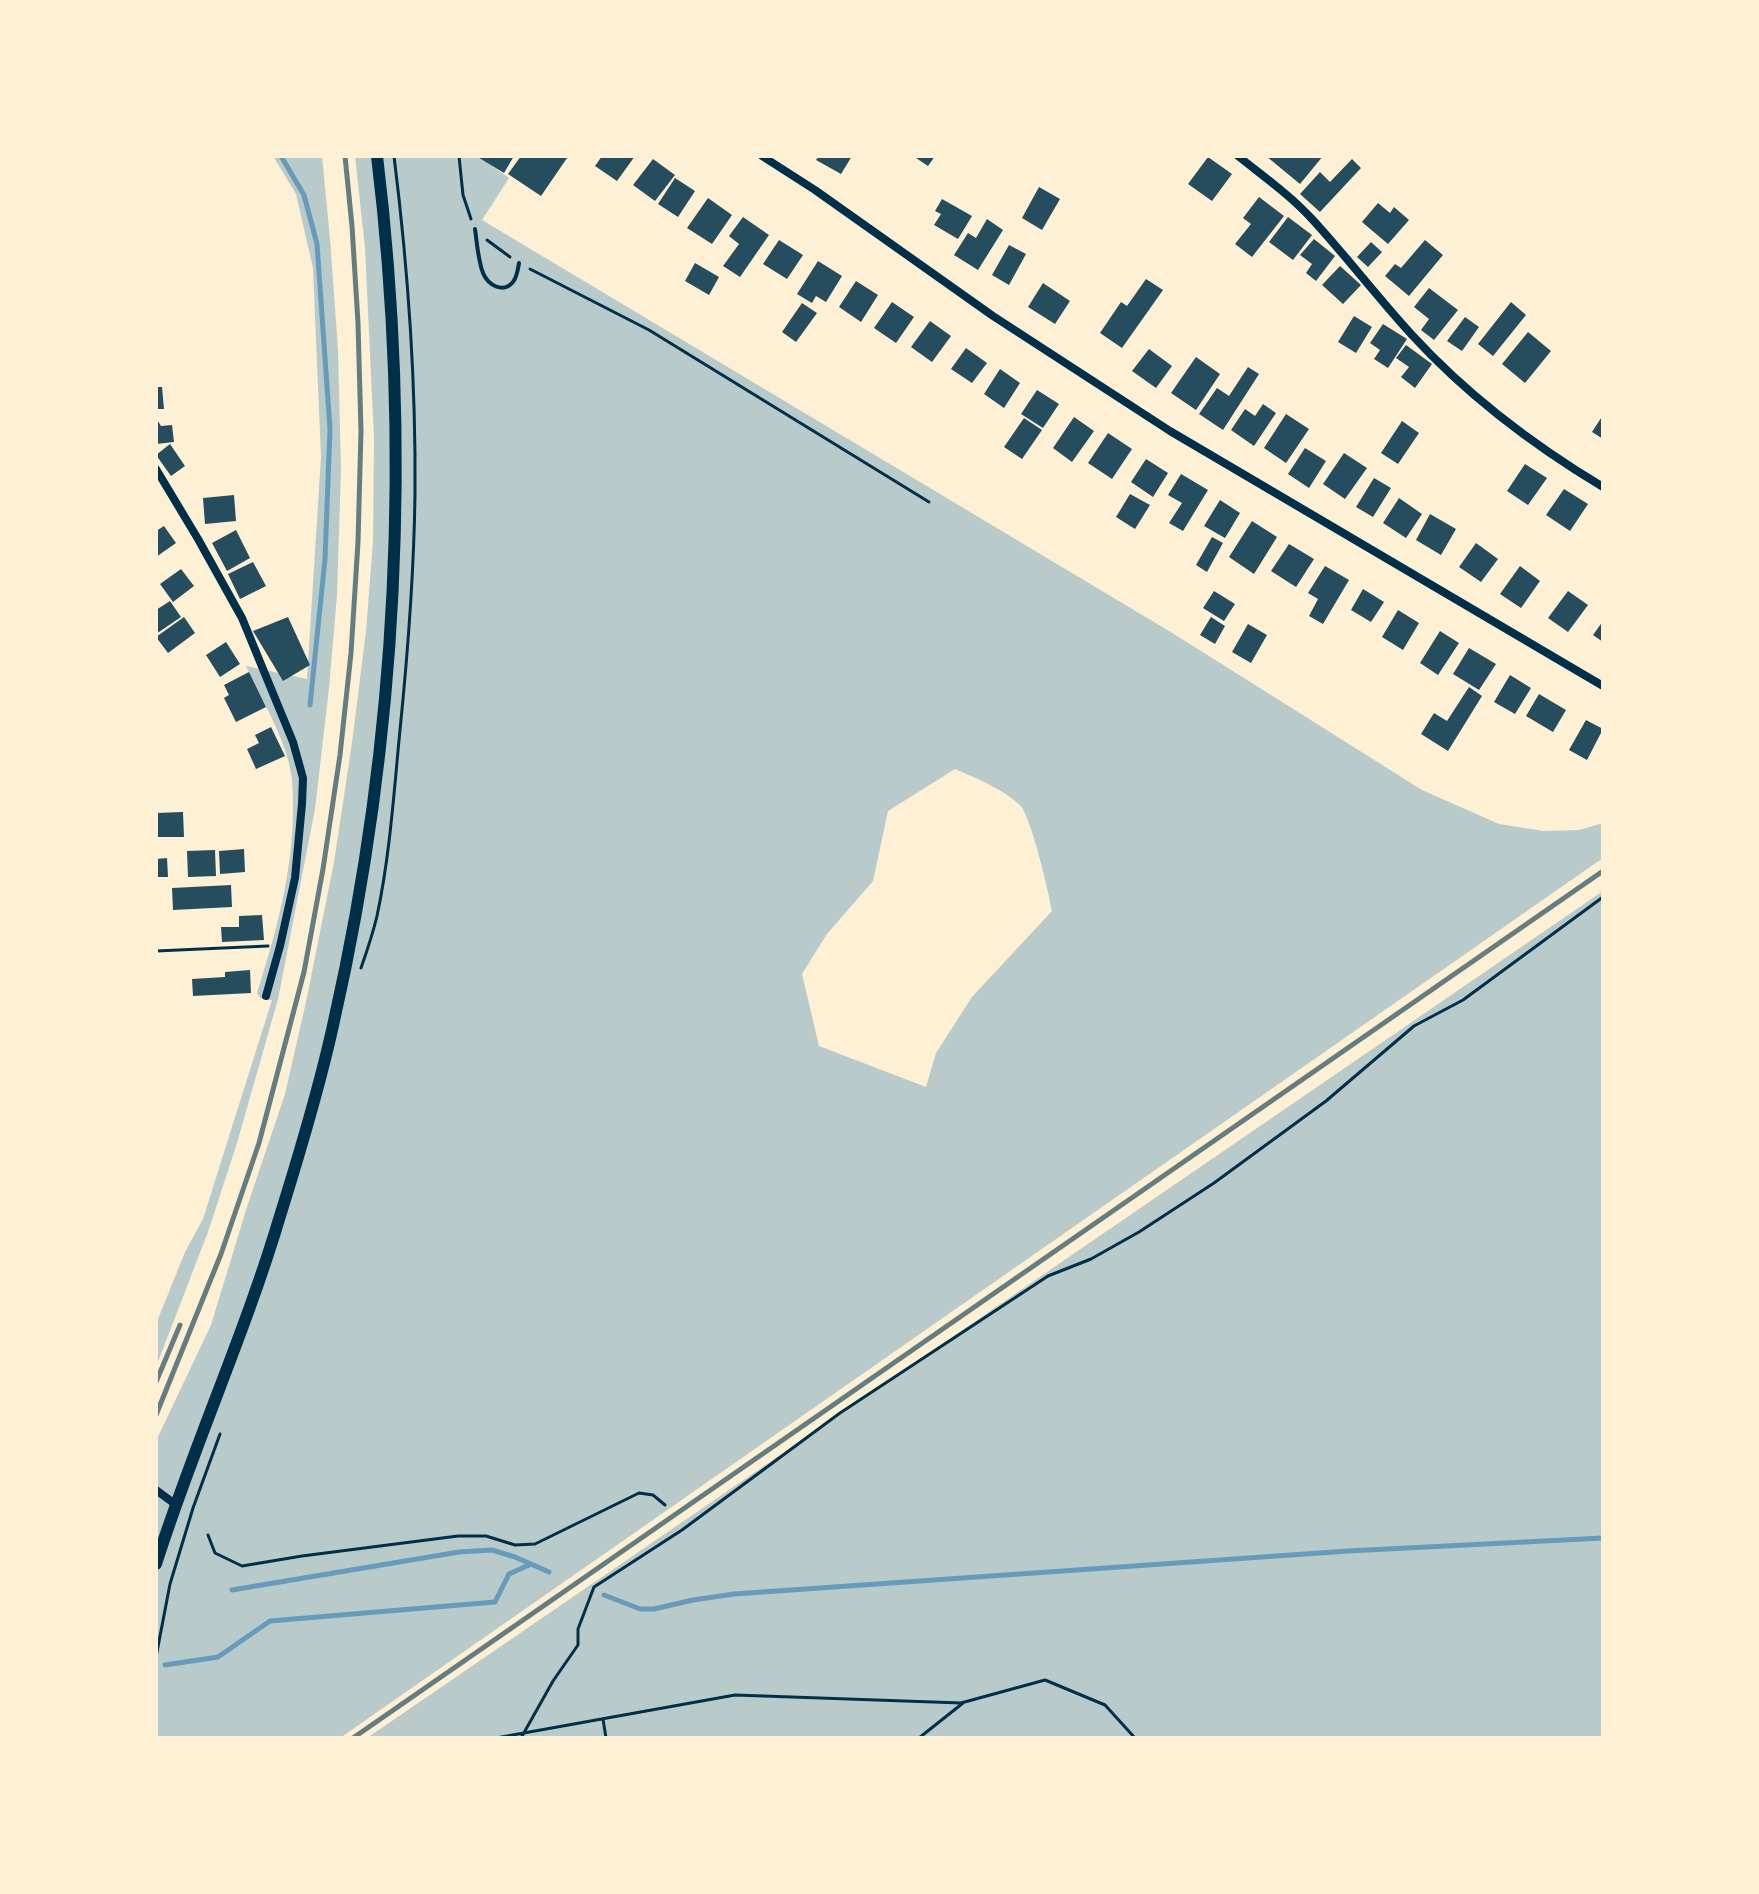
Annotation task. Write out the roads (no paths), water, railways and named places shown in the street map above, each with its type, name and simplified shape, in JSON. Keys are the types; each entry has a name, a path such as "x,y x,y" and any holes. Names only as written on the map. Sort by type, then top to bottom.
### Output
{"main road":[{"path":"156,1564 175,1504 243,1325 291,1180 334,1021 367,846 386,688 395,521 391,329 377,156"}],"street":[{"path":"762,156 993,316 1170,431 1603,686"},
{"path":"1238,156 1311,218 1413,336 1474,395 1516,430 1603,487"},
{"path":"156,469 242,618 299,763 303,790 295,878 266,996"},
{"path":"157,1491 175,1504"}],"lane":[{"path":"475,229 482,271 492,286 504,287 513,282 519,263"}],"waterway":[{"path":"281,156 304,195 317,244 330,429 325,559 310,705"},
{"path":"604,1595 640,1609 654,1609 734,1594 1348,1551 1603,1538"},
{"path":"232,1590 459,1552 492,1550 549,1572"},
{"path":"165,1665 218,1657 270,1621 495,1602 509,1574 531,1564"}],"railway":[{"path":"156,1415 221,1254 259,1143 304,972 323,869 351,653 358,542 361,431 358,323 345,156"},
{"path":"353,1738 1603,871"},
{"path":"156,1382 180,1325"}]}
